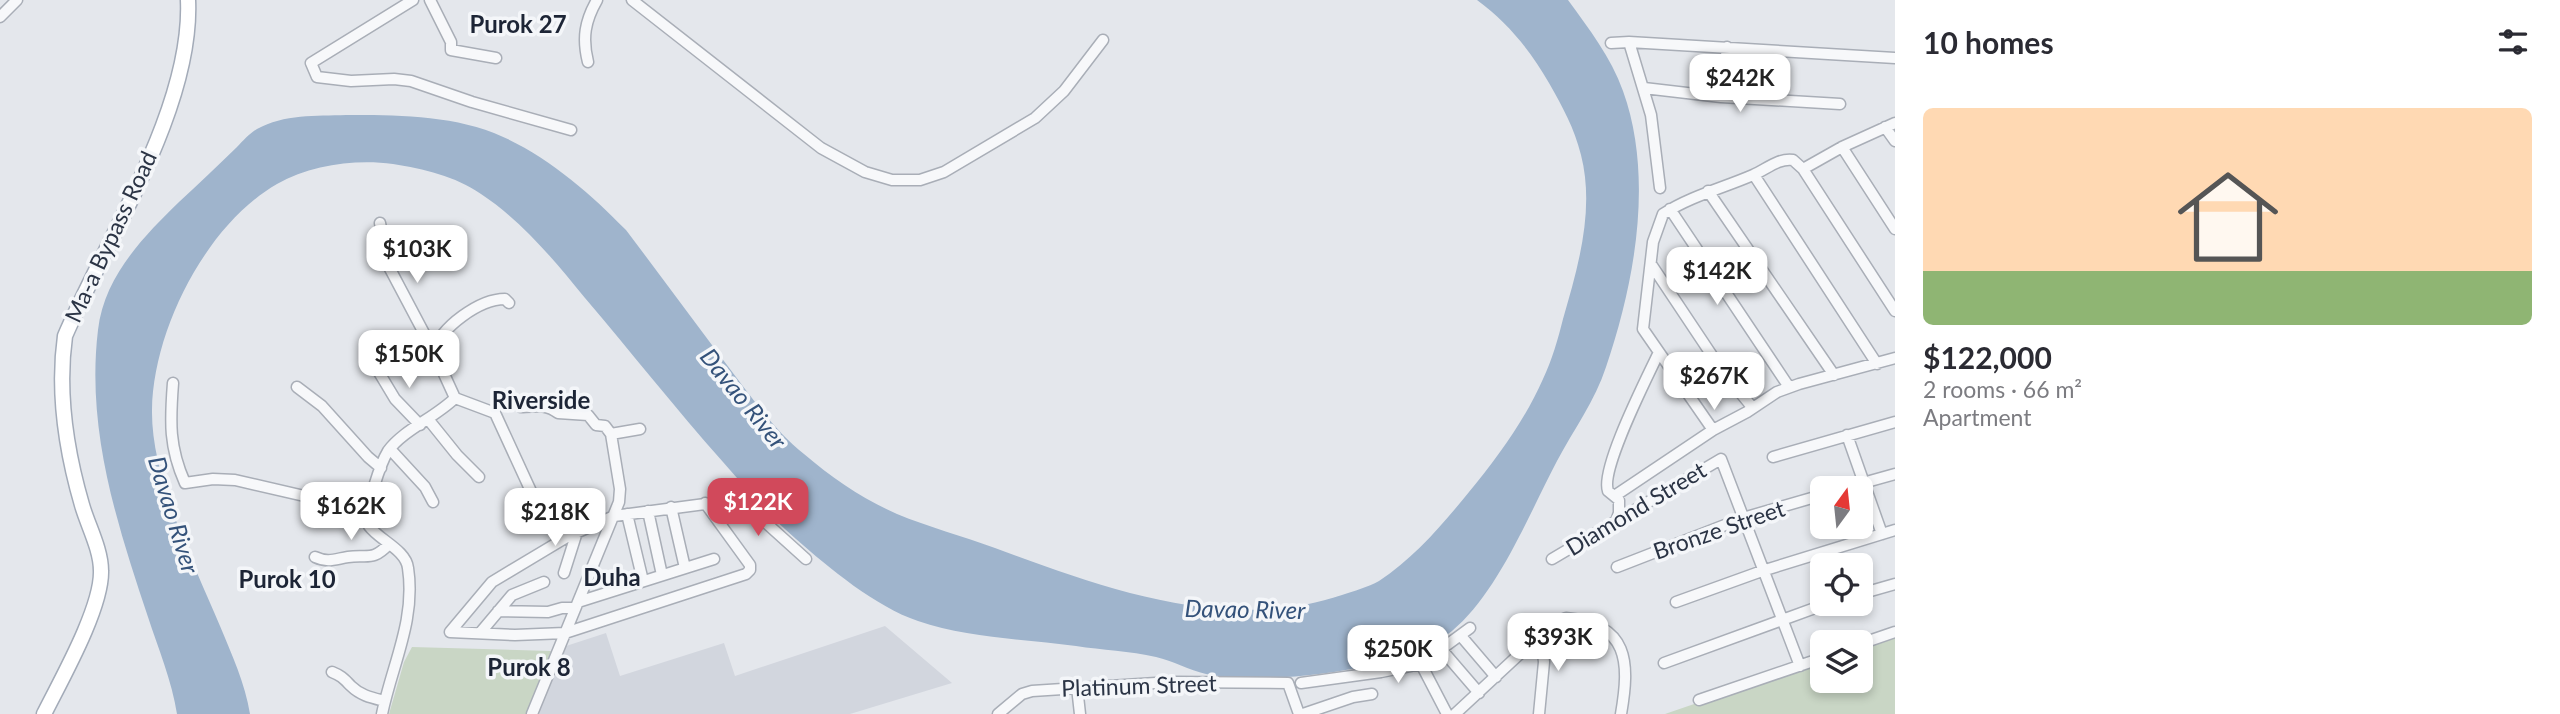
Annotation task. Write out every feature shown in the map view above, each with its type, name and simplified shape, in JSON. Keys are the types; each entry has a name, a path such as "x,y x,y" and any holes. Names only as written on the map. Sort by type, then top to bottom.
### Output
{"main road":[{"name":"Ma-a Bypass Road","path":"44,714 87,624 98,593 102,570 72,469 65,435 62,366 65,336 155,143 184,55 189,20 188,0"}],"street":[{"path":"0,17 17,0"},
{"path":"413,0 311,63 317,77 351,81 411,81 471,102 571,130"},
{"path":"430,0 450,42 451,50 496,58"},
{"path":"588,62 584,46 585,24 597,0"},
{"path":"632,0 815,144 865,172 892,180 920,180 944,172 1035,118 1064,91 1103,40"},
{"path":"1629,42 1653,126 1660,188"},
{"path":"1611,43 1727,47 1895,58"},
{"path":"1721,97 1727,47"},
{"path":"1644,88 1721,97 1840,104"},
{"path":"1803,169 1890,125 1895,141"},
{"path":"1842,147 1895,229"},
{"path":"1713,430 1643,329 1653,242 1663,214 1708,191 1754,175 1778,162 1789,159 1797,161 1895,311"},
{"path":"1754,175 1877,364"},
{"path":"1708,191 1834,375"},
{"path":"1671,209 1789,387"},
{"path":"380,223 388,265 455,398 495,413 536,500"},
{"path":"1651,264 1721,369 1752,407"},
{"path":"434,352 447,327 477,308 500,299 509,303"},
{"path":"1616,522 1619,505 1616,495 1608,491 1607,477 1622,435 1659,352"},
{"path":"1616,495 1713,430 1789,387 1895,358"},
{"path":"377,369 396,399 424,422 479,477"},
{"path":"173,383 173,454 185,483 213,479 235,480 326,501 365,516"},
{"path":"297,387 322,406 381,468"},
{"path":"382,714 406,628 410,596 407,564 370,527 365,516 390,449 455,398"},
{"path":"521,407 546,406 553,407 558,413 588,415 596,425 604,426 611,434 620,493 614,516 532,714"},
{"path":"1773,457 1895,422"},
{"path":"611,434 640,429"},
{"path":"1847,435 1862,476"},
{"path":"390,449 425,487 433,502"},
{"name":"Diamond Street","path":"1552,559 1721,459 1743,518"},
{"path":"1873,480 1895,474"},
{"name":"Bronze Street","path":"1617,567 1743,518 1810,498"},
{"path":"705,503 750,565 748,573 565,633 547,635 450,632 492,582 577,532 614,516 671,507 705,503 739,499 746,500 765,523 806,559"},
{"path":"671,507 685,568"},
{"path":"1873,508 1882,534"},
{"path":"648,511 662,575"},
{"path":"627,514 643,581"},
{"path":"1743,518 1800,666"},
{"path":"1676,602 1762,571 1895,530"},
{"path":"564,573 577,532"},
{"path":"315,557 328,561 348,557 368,558 376,555 388,544"},
{"path":"498,611 548,612 713,559"},
{"path":"480,633 512,595 544,582"},
{"path":"1873,590 1895,584"},
{"path":"1664,663 1810,609"},
{"path":"1455,714 1553,624 1566,618 1599,628 1622,647 1625,664 1621,714"},
{"path":"1301,683 1421,664 1470,628"},
{"path":"1873,640 1895,632"},
{"path":"1539,714 1544,662 1541,635"},
{"path":"1461,636 1496,677"},
{"path":"1442,650 1479,693"},
{"path":"1699,700 1810,662"},
{"path":"1421,664 1447,714"},
{"path":"332,672 342,676 352,688 367,697 385,701"},
{"name":"Platinum Street","path":"998,714 1022,694 1077,687 1171,682 1288,683 1301,714"},
{"path":"1077,687 1080,714"},
{"path":"1301,714 1353,697 1372,694"}],"shaded area":[{"path":"885,626 952,683 850,714 536,714 563,647 606,633 620,676 724,643 735,676"}],"green space":[{"path":"1895,634 1895,714 1665,714 1810,664 1810,693 1873,693 1873,642"},
{"path":"412,647 551,651 527,714 389,714 404,662"}],"water":[{"name":"Davao River","path":"1477,0 1568,0 1606,55 1623,91 1637,158 1637,229 1625,300 1596,392 1511,552 1484,596 1452,631 1430,645 1402,656 1334,672 1263,678 1232,677 1206,674 1146,655 956,631 902,615 870,597 838,574 776,521 705,442 549,256 524,229 496,205 461,182 450,178 393,164 364,162 304,172 277,184 251,202 207,252 188,282 173,314 155,379 152,410 159,464 176,520 238,669 250,714 177,714 168,677 125,547 107,476 96,404 98,330 108,293 127,259 179,202 257,129 267,124 300,117 402,116 440,119 476,127 513,141 565,175 626,230 776,427 815,463 860,495 909,519 1122,591 1210,608 1254,610 1299,606 1342,595 1379,581 1427,540 1510,438 1536,394 1557,342 1583,238 1586,197 1581,155 1568,118 1534,59 1518,38"}],"district":[{"name":"Purok 27","path":"518,25"},
{"name":"Riverside","path":"541,401"},
{"name":"Duha","path":"612,578"},
{"name":"Purok 10","path":"287,580"},
{"name":"Purok 8","path":"529,668"}]}
